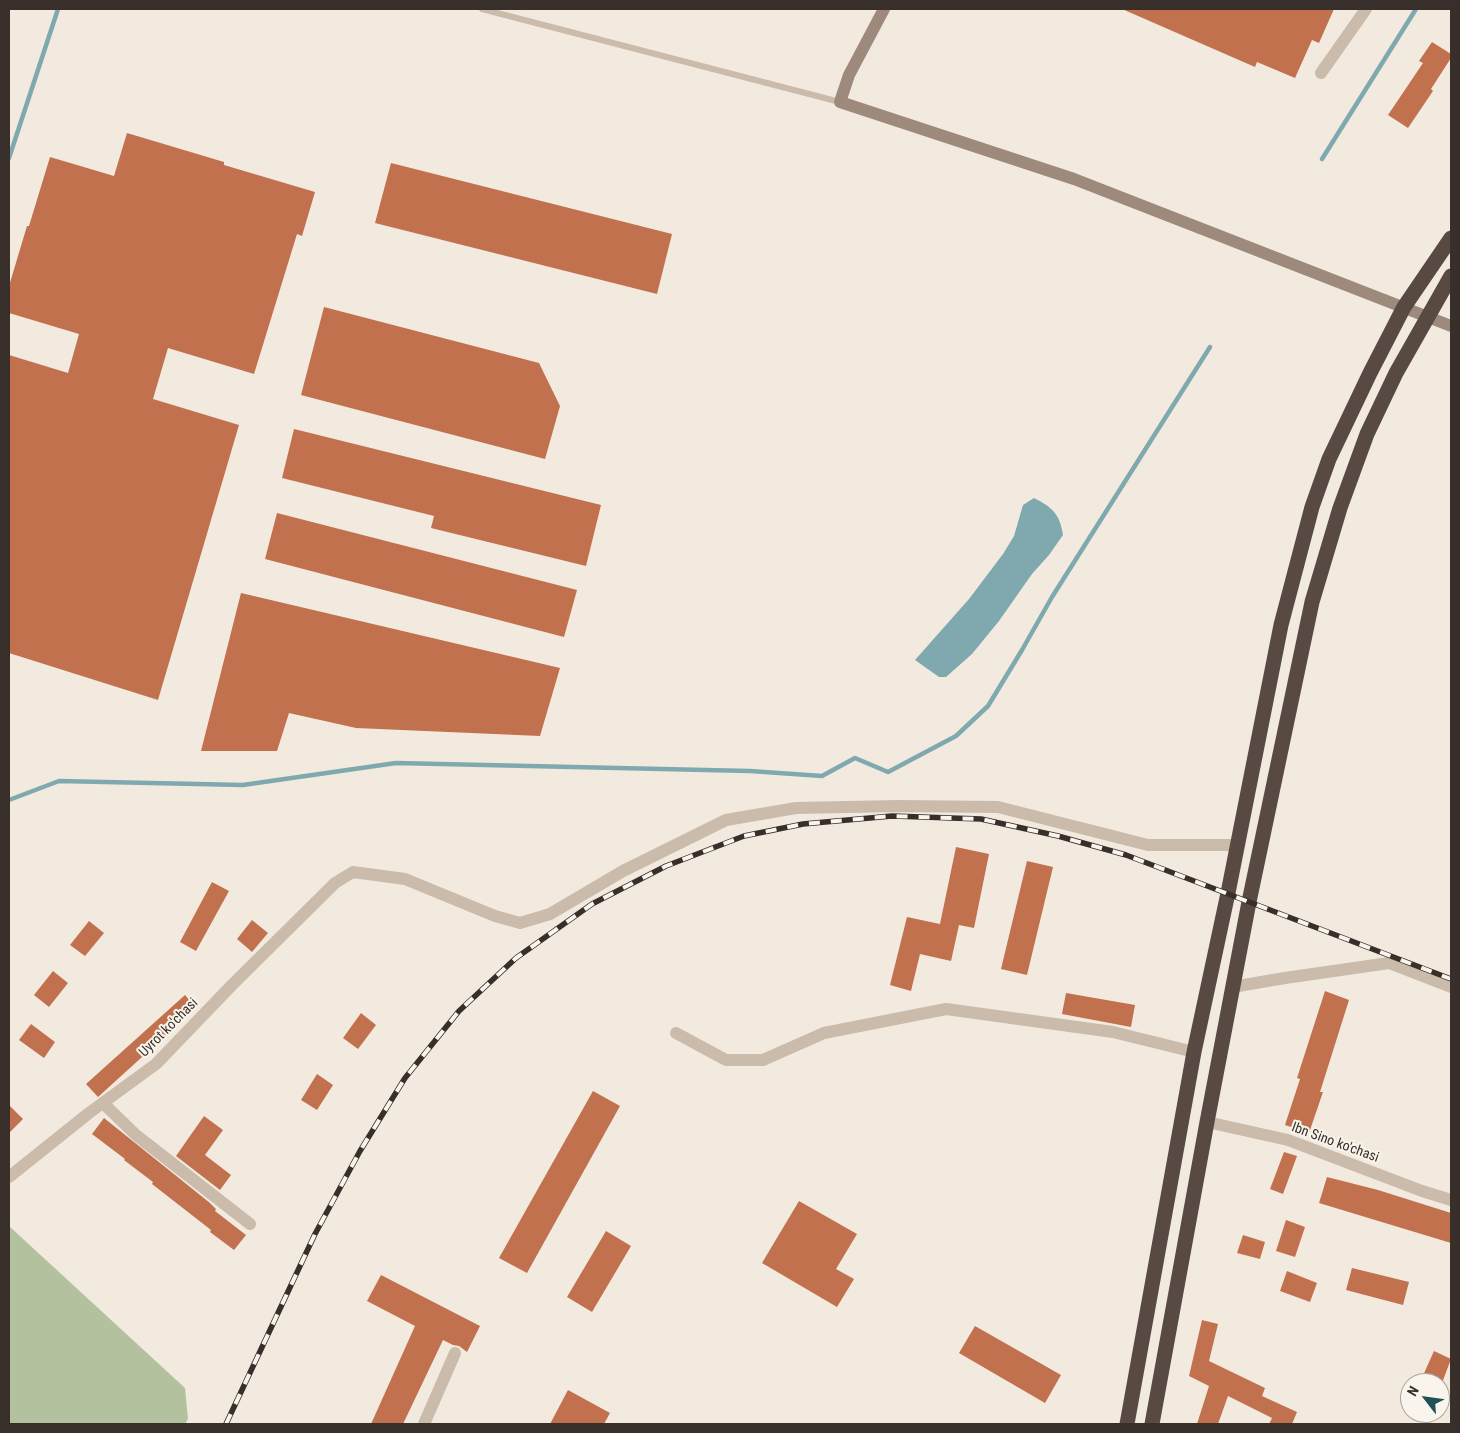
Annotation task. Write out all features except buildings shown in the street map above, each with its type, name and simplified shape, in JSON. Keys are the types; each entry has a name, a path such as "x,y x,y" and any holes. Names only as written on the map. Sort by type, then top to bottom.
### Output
{"highway":[{"path":"1127,1424 1194,1052 1238,845 1281,625 1312,507 1329,459 1404,307 1451,238"},
{"path":"1152,1424 1232,987 1312,602 1340,508 1367,434 1396,373 1451,276"},
{"path":"1159,1247 1184,1249"}],"street":[{"path":"884,9 848,75 840,102 1074,179 1451,326"},
{"path":"1321,74 1366,9"},
{"name":"Uyrot ko'chasi","path":"9,1177 156,1064 232,985 335,883 353,872 405,879 495,916 520,923 550,914 623,870 726,820 796,808 998,807 1148,845 1238,845"},
{"path":"1232,987 1389,963 1451,987"},
{"path":"676,1032 726,1060 763,1060 824,1033 946,1009 1113,1032 1194,1052"},
{"path":"103,1103 136,1135 250,1224"},
{"name":"Ibn Sino ko'chasi","path":"1207,1122 1288,1140 1422,1191 1451,1200"},
{"path":"424,1424 455,1353"}],"lane":[{"path":"482,9 840,102"}],"green space":[{"path":"9,1226 185,1388 188,1419 185,1424 9,1424"}],"water":[{"path":"1034,498 1054,512 1060,522 1063,535 972,654 946,677 939,677 915,660 969,599 1003,554 1014,536 1023,505"}],"waterway":[{"path":"9,158 58,9"},
{"path":"1322,159 1416,9"},
{"path":"9,800 59,781 243,785 396,763 750,771 822,776 855,758 888,772 956,736 988,706 1052,597 1210,347"}],"railway":[{"path":"226,1424 315,1234 360,1151 405,1078 459,1011 516,958 592,904 666,866 744,836 803,824 892,816 981,819 1058,836 1126,855 1451,979"}]}
